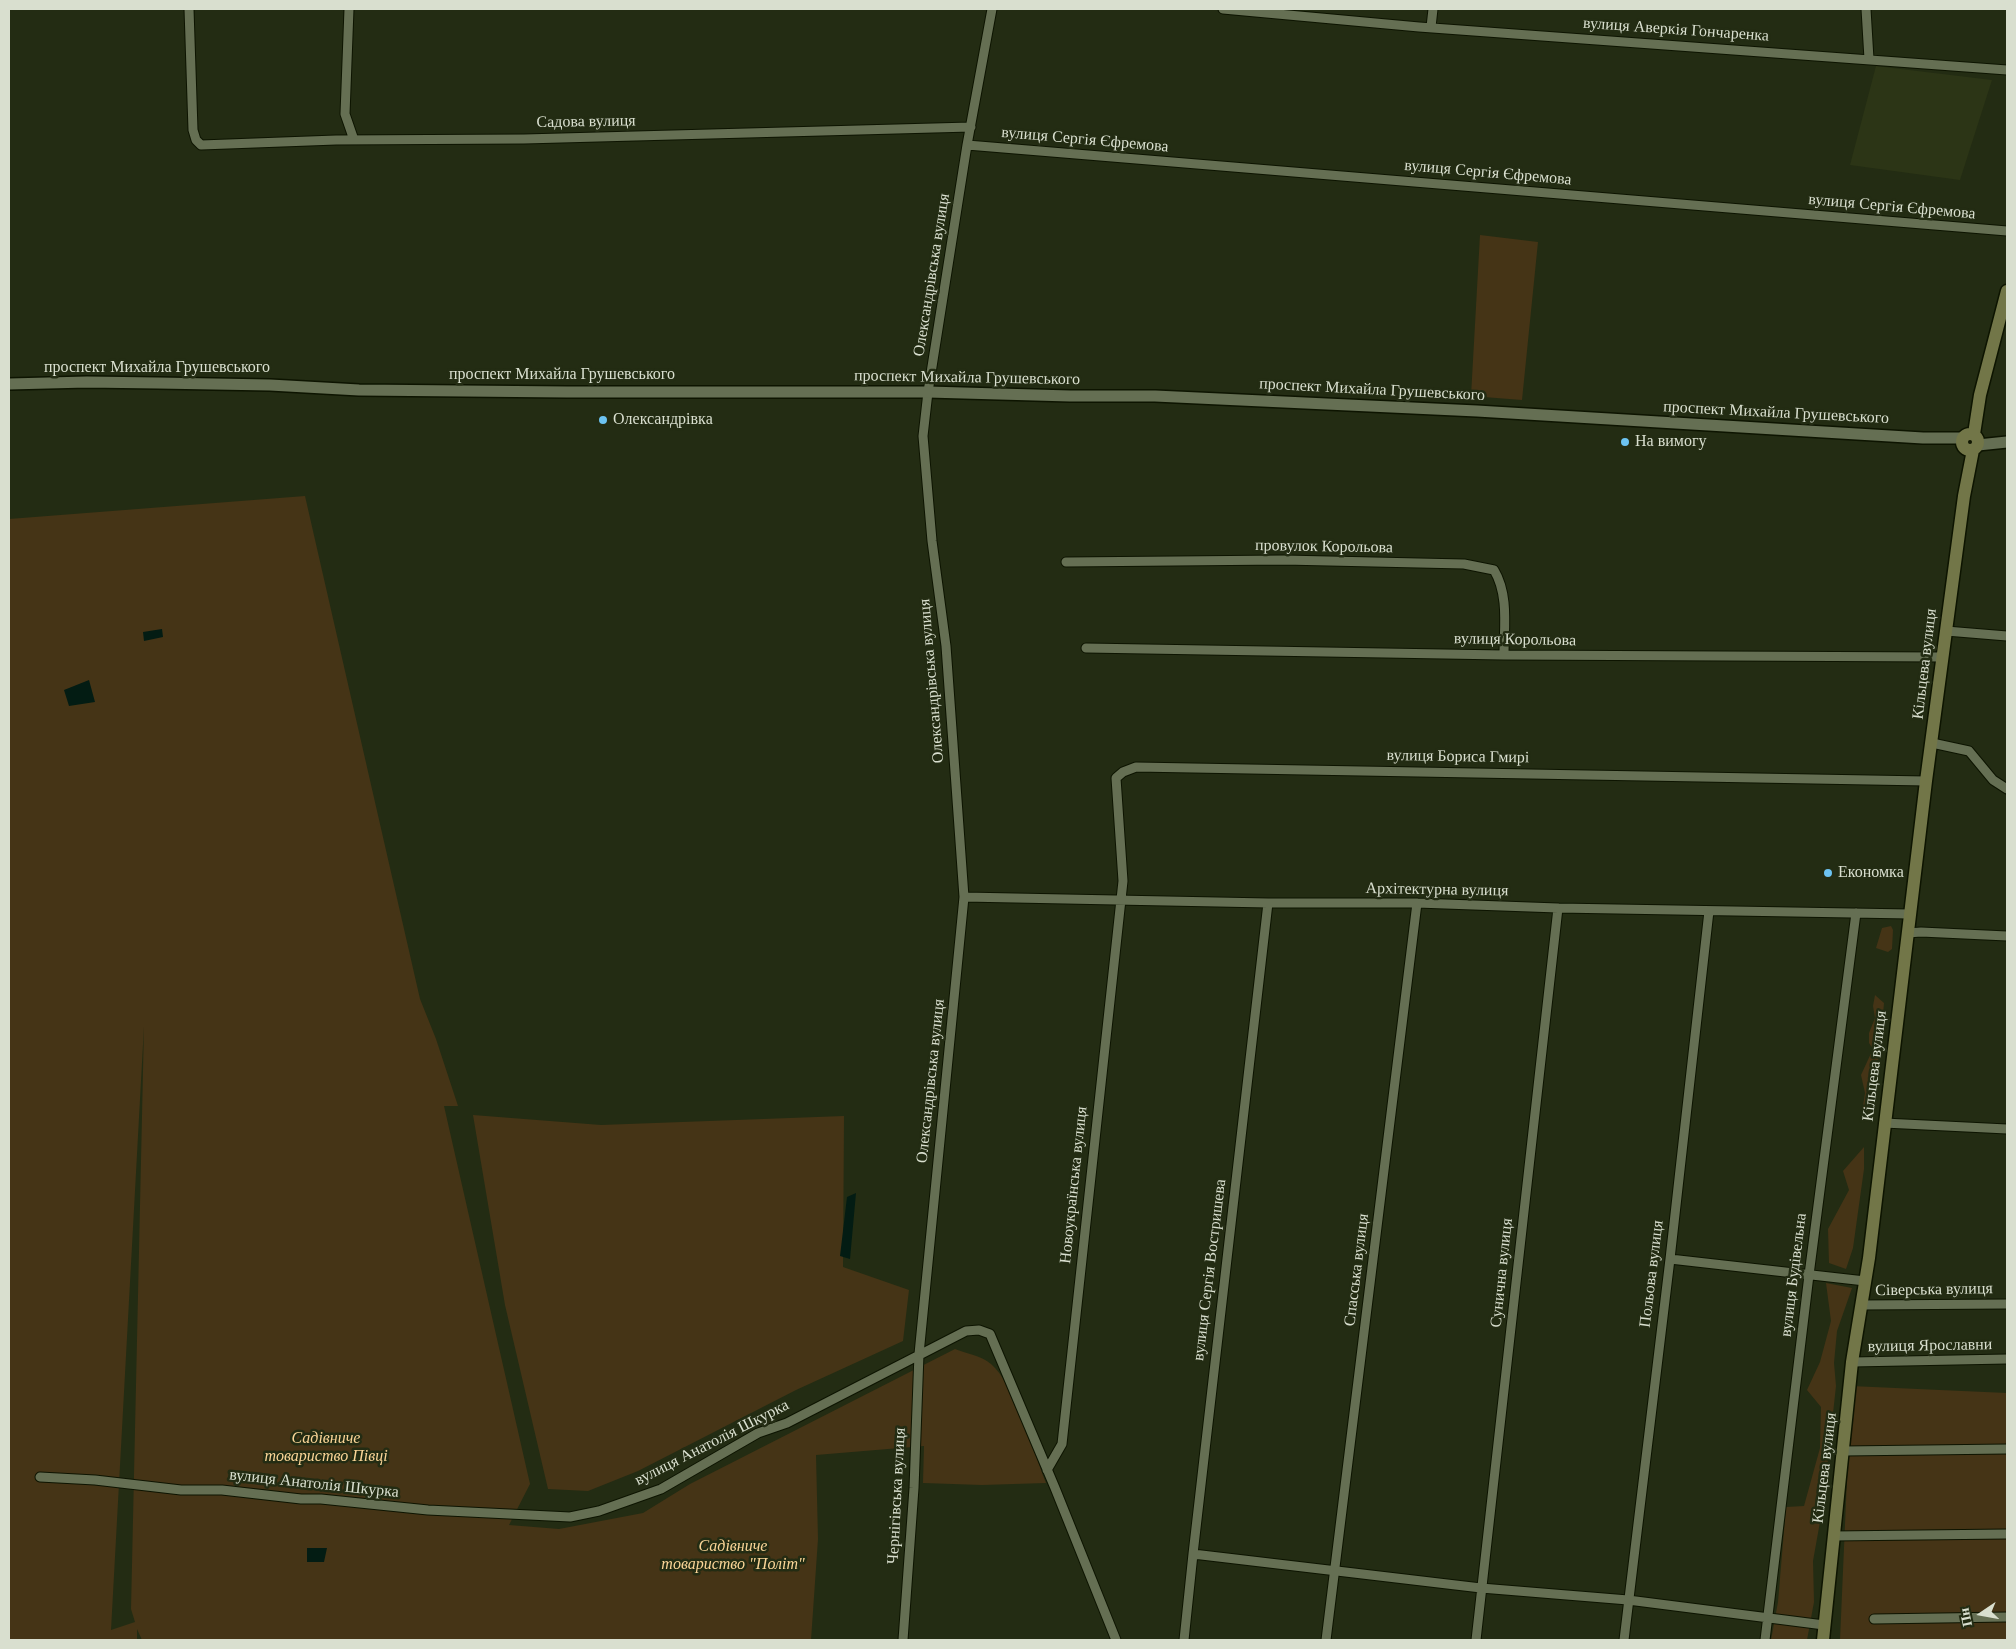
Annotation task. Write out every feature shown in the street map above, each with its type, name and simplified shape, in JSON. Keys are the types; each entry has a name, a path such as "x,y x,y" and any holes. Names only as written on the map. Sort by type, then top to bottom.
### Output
{"main road":[{"name":"Кільцева вулиця","path":"1823,1640 1852,1362 1865,1282 1926,781 1970,442 2007,291"}],"street":[{"name":"Садова вулиця","path":"189,9 193,130 196,140 201,145 354,140 524,139 971,127"},
{"path":"349,9 345,114 354,140"},
{"name":"Олександрівська вулиця","path":"919,1354 964,897 946,646 932,541 923,436 928,392 967,145 992,9"},
{"name":"вулиця Аверкія Гончаренка","path":"1224,9 1431,27 2007,70"},
{"path":"1431,27 1433,9"},
{"path":"1866,9 1869,59"},
{"name":"вулиця Сергія Єфремова","path":"967,145 2007,231"},
{"name":"проспект Михайла Грушевського","path":"9,384 87,382 359,390 928,392 1155,396 1477,411 1970,442 2006,442"},
{"name":"провулок Корольова","path":"1066,562 1284,560 1464,564 1485,568 1494,570 1504,593 1504,655"},
{"path":"1946,631 2007,636"},
{"name":"вулиця Корольова","path":"1086,648 1504,655 1943,657"},
{"path":"1932,743 1969,751 1992,780 2007,790"},
{"name":"вулиця Бориса Гмирі","path":"1120,900 1123,881 1116,778 1123,772 1136,767 1926,781"},
{"name":"Архітектурна вулиця","path":"964,897 1268,903 1417,903 1558,908 1910,914"},
{"name":"Новоукраїнська вулиця","path":"1047,1470 1062,1444 1120,900"},
{"name":"вулиця Сергія Востришева","path":"1184,1640 1192,1554 1268,903"},
{"name":"Спасська вулиця","path":"1326,1640 1417,903"},
{"name":"Сунична вулиця","path":"1476,1640 1558,908"},
{"name":"Польова вулиця","path":"1624,1640 1670,1259 1709,911"},
{"name":"вулиця Будівельна","path":"1765,1640 1809,1275 1856,914"},
{"path":"1908,934 1921,932 2007,936"},
{"path":"1884,1123 2007,1129"},
{"path":"1670,1259 1865,1282"},
{"name":"Сіверська вулиця","path":"1861,1305 2007,1304"},
{"name":"вулиця Анатолія Шкурка","path":"40,1477 94,1480 181,1490 222,1490 300,1500 321,1499 419,1510 570,1517 599,1511 660,1489 758,1433 787,1423 966,1331 979,1330 990,1334 1116,1640"},
{"name":"Чернігівська вулиця","path":"903,1640 914,1488 919,1354"},
{"name":"вулиця Ярославни","path":"1852,1362 2007,1359"},
{"path":"1844,1451 2007,1449"},
{"path":"1833,1536 2007,1534"},
{"path":"1192,1554 1481,1588 1628,1600 1824,1625"},
{"path":"1874,1619 2007,1616"}],"shaded area":[{"path":"1876,66 1992,80 1960,180 1850,165"},
{"path":"162,629 163,637 144,641 143,632"},
{"path":"89,680 95,702 69,706 64,690"},
{"path":"856,1193 850,1259 840,1256 847,1197"},
{"path":"307,1548 327,1548 324,1562 307,1562"}],"green space":[{"path":"1480,235 1538,242 1522,400 1471,396"},
{"name":"Садівниче товариство Півці","path":"305,496 420,999 436,1039 458,1106 444,1106 530,1484 509,1525 559,1529 643,1513 690,1484 955,1349 983,1359 991,1364 1008,1386 1046,1483 982,1485 923,1483 924,1446 816,1455 818,1539 811,1640 142,1640 137,1629 137,1640 9,1640 9,519","holes":["144,1026 131,1609 135,1622 111,1630"]},
{"path":"1891,926 1893,930 1892,949 1888,952 1876,948 1882,928"},
{"path":"1875,995 1884,1003 1879,1058 1869,1120 1861,1119 1865,1093 1861,1075 1873,1049 1869,1043 1869,1033 1875,1018 1873,1006"},
{"path":"473,1115 601,1125 844,1116 843,1267 909,1290 903,1341 796,1390 638,1471 588,1491 548,1489 505,1305"},
{"path":"1864,1147 1864,1169 1853,1248 1846,1269 1829,1263 1828,1229 1849,1190 1843,1171"},
{"path":"1826,1283 1852,1288 1837,1331 1834,1363 1836,1386 1823,1505 1813,1561 1814,1602 1807,1640 1771,1640 1778,1602 1786,1507 1804,1506 1820,1448 1821,1407 1807,1390 1820,1362 1831,1321"},
{"path":"1851,1386 2007,1393 2007,1640 1840,1640"}],"place":[{"name":"Олександрівка","path":"603,420"},
{"name":"На вимогу","path":"1625,442"},
{"name":"Економка","path":"1828,873"}],"park label":[{"name":"Садівниче товариство \"Політ\"","path":"733,1556"}]}
